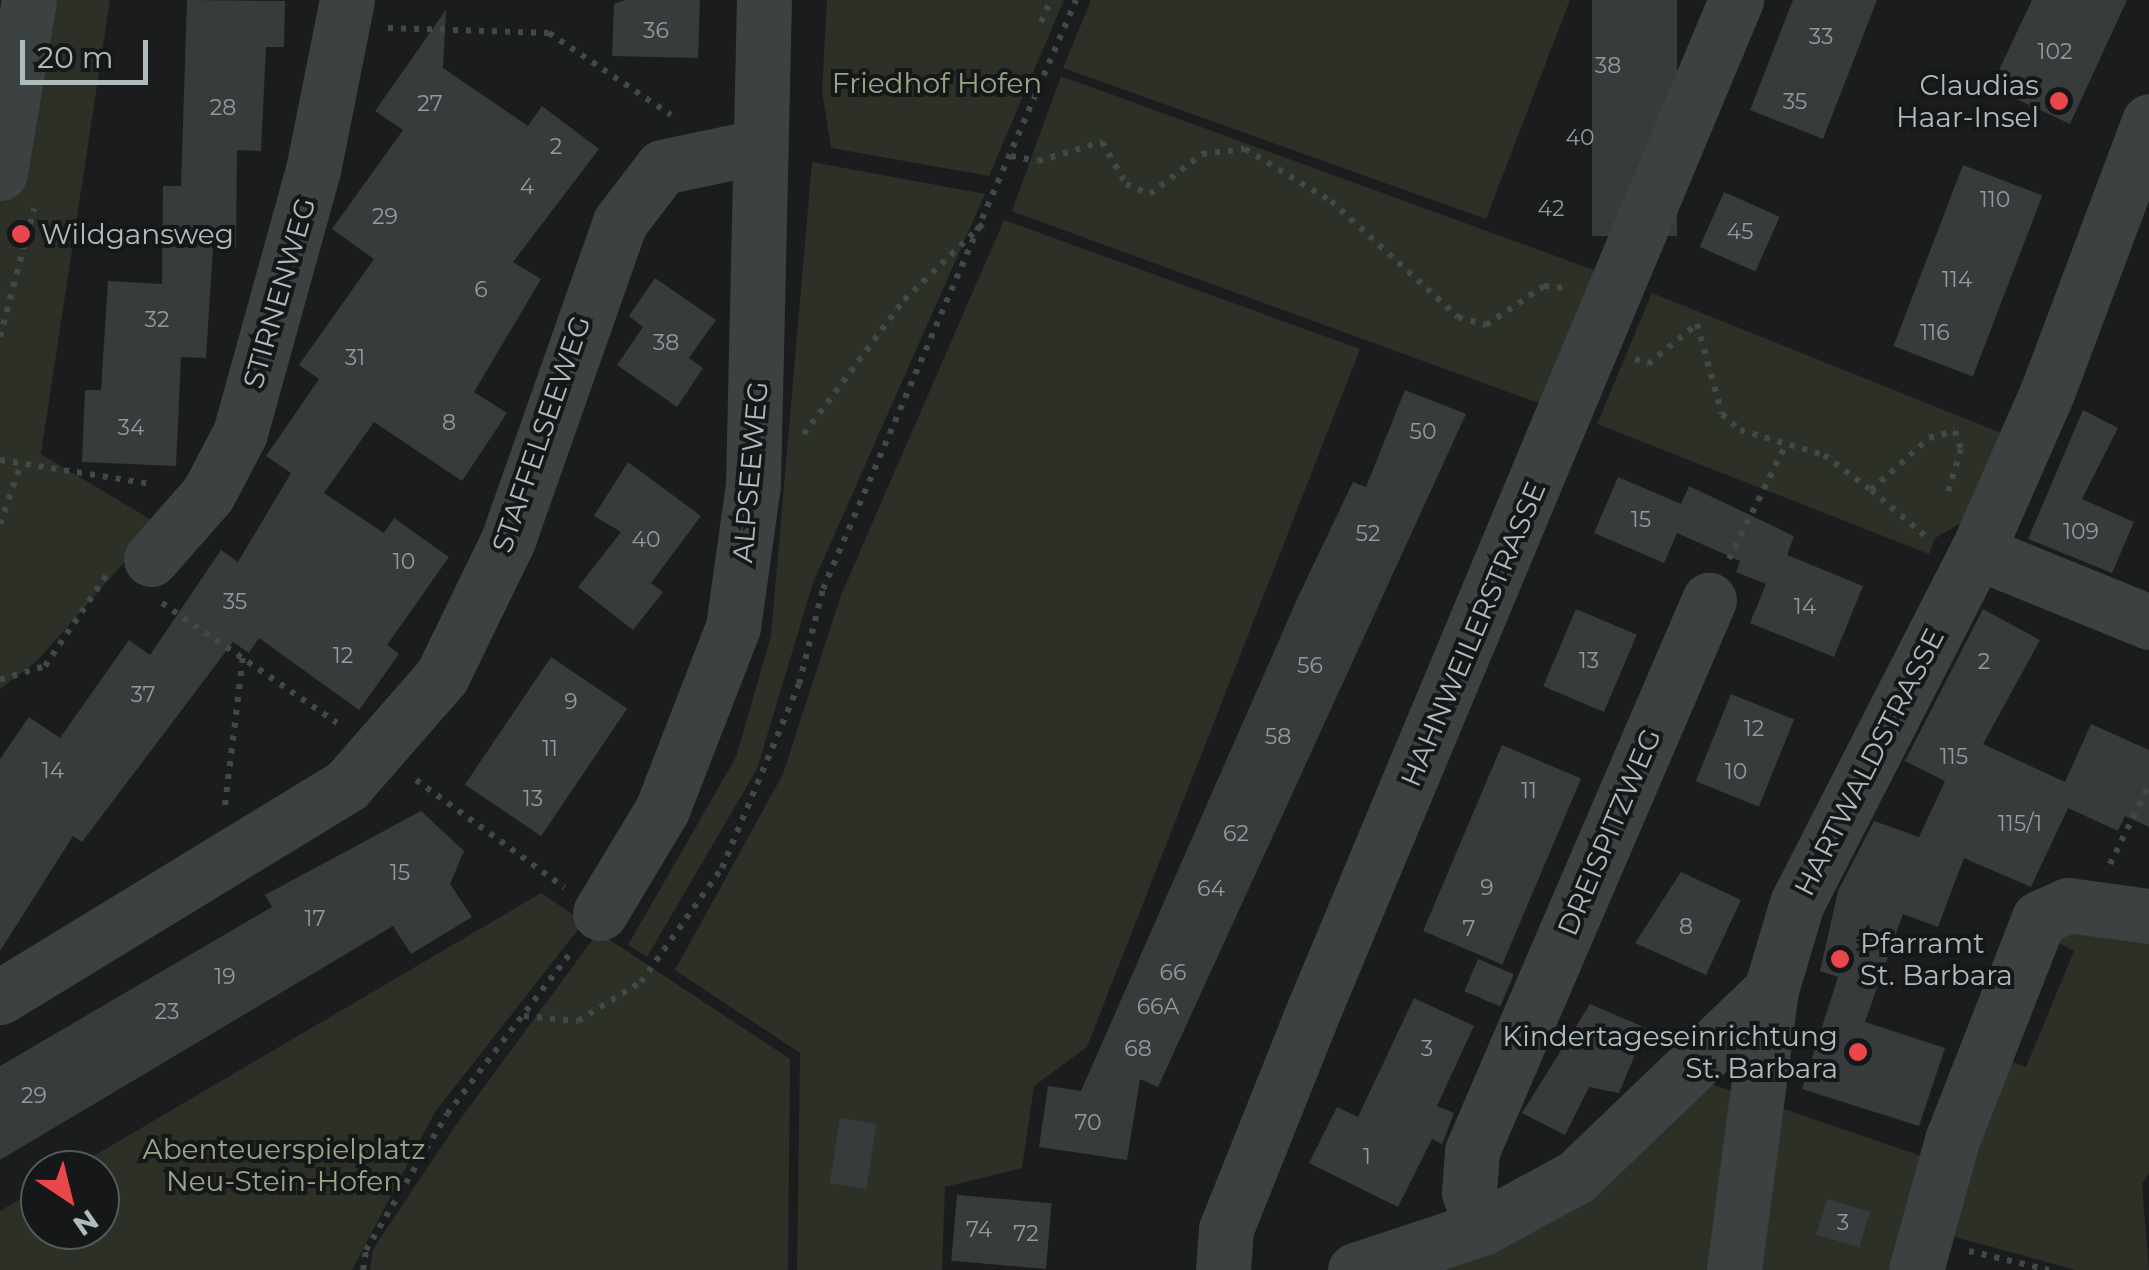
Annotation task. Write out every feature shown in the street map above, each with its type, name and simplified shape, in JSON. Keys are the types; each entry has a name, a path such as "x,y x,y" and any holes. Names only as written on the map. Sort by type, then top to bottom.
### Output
{"street":[{"path":"0,173 29,0"},
{"name":"ALPSEEWEG","path":"600,913 662,810 733,628 753,484 764,244 757,147 764,0"},
{"name":"HAHNWEILERSTRASSE","path":"1223,1270 1226,1229 1295,1055 1597,342 1736,0"},
{"name":"STIRNENWEG","path":"151,559 208,494 240,433 313,170 367,14"},
{"name":"HARTWALDSTRASSE","path":"1355,1270 1482,1228 1576,1177 1771,990 1797,902 2149,121"},
{"name":"STAFFELSEEWEG","path":"0,996 346,785 442,676 508,540 620,222 662,167 757,147"},
{"path":"1965,529 2149,622"},
{"name":"DREISPITZWEG","path":"1482,1228 1469,1192 1472,1151 1708,600"},
{"path":"1920,1255 1952,1140 2039,918 2068,905 2149,916"},
{"path":"1734,1270 1771,990"}],"path":[{"path":"1041,22 1051,0"},
{"path":"524,1016 578,1022 641,982 722,868 800,684 823,588 1076,0"},
{"path":"367,14 549,33 670,114"},
{"path":"1011,156 1038,161 1102,142 1126,184 1150,194 1202,154 1245,150 1331,201 1458,317 1486,324 1554,283 1563,287 1570,335 1648,364 1698,324 1722,414 1786,444 1824,455 1871,490 1919,536"},
{"path":"753,484 797,443 904,300 983,223"},
{"path":"1871,490 1930,438 1955,430 1965,529"},
{"path":"1708,600 1786,444"},
{"path":"0,460 20,468 208,494"},
{"path":"0,524 20,468"},
{"path":"0,680 45,666 112,568 132,583 151,559"},
{"path":"218,862 243,657"},
{"path":"2115,853 2149,785"},
{"path":"363,1270 366,1250 447,1114 600,913"},
{"path":"1920,1255 2049,1270"}],"green space":[{"path":"44,0 110,0 41,454 158,524 37,661 0,689 0,202"},
{"name":"Friedhof Hofen","path":"827,0 1064,0 989,176 831,148 822,91"},
{"path":"1091,0 1570,0 1486,219 1063,68"},
{"path":"1061,76 1599,272 1549,407 1012,211"},
{"path":"812,162 985,194 813,583 757,769 647,957 628,945 736,757 771,636"},
{"path":"1004,220 1360,349 1087,1047 1034,1086 1022,1168 945,1187 942,1270 797,1270 800,1053 675,970 783,774 841,595"},
{"path":"1652,293 2014,438 1982,511 1935,538 1929,554 1597,424"},
{"name":"Abenteuerspielplatz Neu-Stein-Hofen","path":"541,893 584,922 435,1112 352,1270 0,1270 0,1211 20,1200 20,1250 120,1250 120,1150 104,1150"},
{"path":"2149,923 2149,1173 2142,1184 2149,1270 2076,1270 1941,1233 1998,1057 2026,1067 2074,951 2040,933"},
{"path":"598,932 790,1059 788,1270 370,1270 373,1249 456,1125"},
{"path":"1705,1082 1930,1159 1901,1270 1429,1270"}],"building":[{"path":"187,0 285,1 284,47 266,47 261,151 237,150 236,247 213,247 206,358 181,357 176,466 82,462 85,390 101,390 108,281 162,284 163,186 181,186"},
{"path":"625,0 700,0 698,58 612,56 614,4"},
{"path":"1592,0 1677,0 1677,236 1592,236"},
{"path":"1793,0 1877,0 1823,139 1750,110"},
{"path":"2032,0 2127,0 2070,124 1991,87"},
{"path":"446,10 443,68 528,126 542,106 599,149 513,262 541,279 474,392 507,413 462,481 374,422 324,493 384,533 394,518 449,557 387,645 399,654 359,710 259,638 249,653 233,642 82,842 73,836 0,951 0,759 29,717 60,738 129,640 150,655 221,550 238,562 291,473 266,456 319,379 299,365 374,259 332,229 403,130 375,111"},
{"path":"1963,165 2042,195 1973,377 1893,346"},
{"path":"1724,192 1780,217 1755,272 1700,247"},
{"path":"655,278 716,320 689,358 703,368 677,407 617,365 643,327 629,316"},
{"path":"1405,390 1466,414 1158,1087 1140,1079 1127,1160 1039,1147 1048,1086 1081,1091 1298,597 1353,482 1366,487"},
{"path":"2083,410 2118,428 2082,499 2134,522 2112,573 2028,539"},
{"path":"628,462 701,516 651,583 663,592 633,630 578,587 621,532 594,516"},
{"path":"1618,477 1681,504 1689,486 1794,536 1787,555 1863,586 1834,657 1750,623 1766,584 1736,572 1740,561 1677,533 1664,563 1594,533"},
{"path":"1576,609 1637,635 1604,712 1543,686"},
{"path":"1983,609 2040,640 1983,744 2065,782 2091,724 2149,750 2149,827 2125,816 2118,831 2068,808 2031,887 1964,858 1938,927 1903,914 1865,1022 1945,1048 1919,1126 1802,1089 1838,977 1820,971 1838,891 1874,821 1919,837 1945,781 1905,761"},
{"path":"551,657 627,708 541,836 465,785"},
{"path":"1731,694 1794,719 1759,807 1696,781"},
{"path":"1502,745 1581,779 1502,965 1423,931"},
{"path":"421,811 464,851 450,884 472,917 411,954 393,926 0,1160 0,1066 272,907 265,895"},
{"path":"1681,872 1741,900 1706,975 1635,943"},
{"path":"1478,959 1514,974 1500,1006 1464,991"},
{"path":"1414,998 1474,1026 1437,1106 1454,1113 1442,1144 1432,1139 1398,1207 1309,1163 1337,1107 1358,1117"},
{"path":"1590,1004 1646,1028 1619,1093 1589,1087 1565,1135 1522,1113"},
{"path":"840,1118 877,1124 866,1189 830,1183"},
{"path":"957,1195 1052,1203 1046,1269 951,1261"},
{"path":"1827,1199 1870,1212 1859,1248 1816,1234"}],"place":[{"name":"Claudias Haar-Insel","path":"2059,101"},
{"name":"Wildgansweg","path":"21,234"},
{"name":"Pfarramt St. Barbara","path":"1840,959"},
{"name":"Kindertageseinrichtung St. Barbara","path":"1858,1052"}]}
